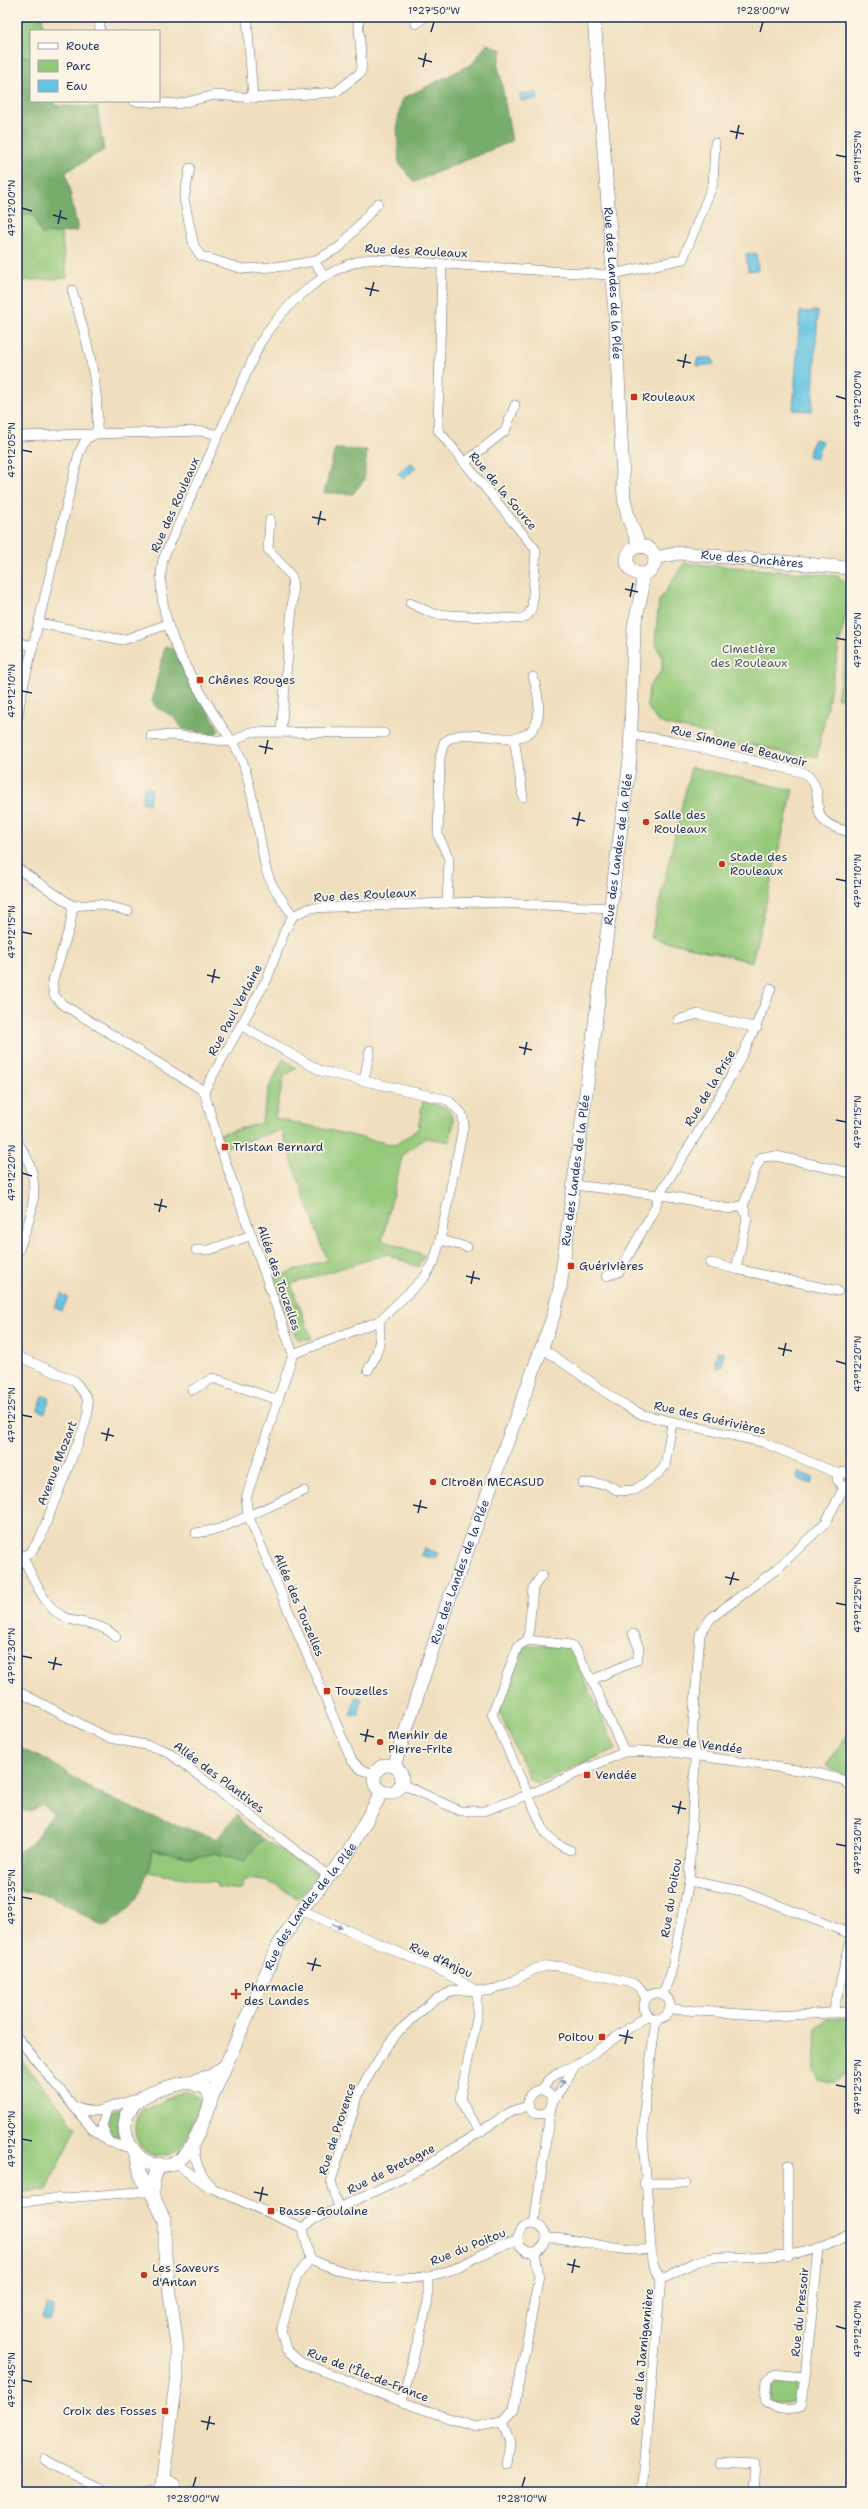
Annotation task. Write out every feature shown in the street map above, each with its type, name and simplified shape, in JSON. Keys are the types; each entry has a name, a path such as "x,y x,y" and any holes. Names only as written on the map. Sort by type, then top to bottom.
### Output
{"street":[{"path":"98,17 100,30"},
{"path":"247,17 253,98"},
{"path":"148,102 178,104 215,95 253,98 336,92 360,73 362,67 358,17"},
{"path":"416,24 424,17"},
{"name":"Rue des Landes de la Plée","path":"594,17 613,273 624,498 628,517 640,547"},
{"name":"Rue des Rouleaux","path":"612,908 447,903 310,908 293,916 272,885 266,870 243,762 232,742 190,677 168,624 160,598 160,574 163,559 260,343 271,324 324,276 357,260 372,259 604,275 683,259 713,184 715,142"},
{"path":"190,168 184,199 194,246 201,256 243,269 287,266 314,261 340,247 378,203"},
{"path":"314,261 324,276"},
{"name":"Rue de la Source","path":"410,603 434,614 521,619 528,615 532,607 536,550 438,430 442,264"},
{"path":"72,290 91,354 98,400 97,433"},
{"path":"464,463 505,431 515,405"},
{"path":"17,436 202,431 218,435"},
{"path":"17,721 21,696 79,453 86,440 97,433"},
{"path":"270,519 268,549 292,577 293,596 281,732"},
{"path":"640,547 650,550 655,558 653,567 642,574 633,571 628,559 632,551 640,547"},
{"name":"Rue des Onchères","path":"655,558 679,553 851,568"},
{"name":"Rue des Landes de la Plée","path":"394,1766 444,1612 542,1348 560,1288 612,908 632,735 634,626 642,591 642,574"},
{"path":"39,623 123,640 168,624"},
{"path":"17,642 33,646"},
{"path":"447,903 449,859 438,835 440,758 444,742 459,734 514,738 530,732 538,721 540,699 533,677"},
{"path":"152,736 173,735 232,742 250,732 384,733"},
{"name":"Rue Simone de Beauvoir","path":"632,735 672,742 806,773 816,786 819,815 825,824 851,832"},
{"path":"514,738 523,797"},
{"path":"17,868 73,906 99,904 128,911"},
{"path":"73,906 70,926 52,983 54,995 62,1004 204,1091"},
{"name":"Rue Paul Verlaine","path":"204,1091 242,1026 267,979 285,930 293,916"},
{"name":"Rue de la Prise","path":"606,1276 618,1272 655,1208 659,1195 739,1066 757,1028 771,988"},
{"path":"678,1020 698,1014 757,1028"},
{"path":"242,1026 321,1071 448,1100 462,1114 464,1123 440,1240 434,1262 424,1278 386,1318 293,1354"},
{"path":"364,1080 370,1050"},
{"name":"Allée des Touzelles","path":"204,1091 218,1141 293,1354 246,1498 248,1515 352,1761 362,1770 375,1774"},
{"path":"17,1142 28,1161 34,1180 34,1200 30,1221 17,1254"},
{"path":"736,1269 747,1219 743,1205 749,1194 754,1168 762,1157 776,1156 851,1173"},
{"path":"574,1185 659,1195 729,1208 743,1205"},
{"path":"196,1250 209,1250 252,1235"},
{"path":"440,1240 467,1247"},
{"path":"710,1263 838,1291"},
{"path":"368,1370 376,1358 382,1334 380,1321"},
{"name":"Rue des Guérivières","path":"542,1348 624,1405 643,1415 672,1423 768,1444 839,1474 846,1472 851,1475"},
{"name":"Avenue Mozart","path":"17,1356 75,1381 84,1392 88,1405 84,1427 42,1536 32,1552 20,1558"},
{"path":"192,1390 213,1378 278,1400"},
{"path":"583,1483 606,1484 619,1491 635,1490 658,1474 665,1466 672,1423"},
{"path":"695,1755 692,1739 700,1634 711,1618 777,1569 826,1522 848,1485 837,1481 839,1474"},
{"path":"196,1532 219,1529 304,1491"},
{"path":"20,1558 49,1605 56,1612 73,1619 107,1628 116,1638"},
{"path":"528,1640 532,1588 542,1575"},
{"path":"592,1680 637,1660 639,1648 633,1634"},
{"path":"570,1850 554,1842 546,1835 492,1714 512,1656 518,1646 528,1640 571,1645 577,1652 592,1680 624,1752"},
{"name":"Allée des Plantives","path":"17,1691 106,1737 121,1741 155,1746 168,1752 330,1877"},
{"name":"Rue de Vendée","path":"402,1784 460,1811 484,1811 528,1795 624,1752 665,1751 818,1773 843,1780 851,1786"},
{"name":"Rue du Poitou","path":"663,1994 671,1973 688,1881 695,1755"},
{"path":"394,1766 402,1776 402,1784 392,1793 382,1792 374,1782 375,1774 381,1767 394,1766"},
{"name":"Rue des Landes de la Plée","path":"211,2099 278,1946 301,1910 330,1877 363,1829 382,1792"},
{"path":"688,1881 742,1892 851,1934"},
{"name":"Rue d'Anjou","path":"301,1910 444,1972 477,1991 476,2018 460,2098 468,2115 481,2132"},
{"path":"833,2013 851,1939"},
{"name":"Rue de Provence","path":"340,2208 332,2181 360,2090 376,2061 399,2031 434,2000 455,1990 477,1991 502,1987 535,1969 559,1966 632,1983 639,1987 646,1998"},
{"path":"542,2090 549,2081 565,2069 575,2066 652,2017 665,2016 670,2009 669,2000 663,1994 655,1993 646,1998 644,2008 652,2017 644,2117 644,2183 652,2262 662,2279"},
{"path":"670,2009 737,2015 851,2012"},
{"path":"17,2037 92,2129 108,2142 133,2151 143,2160 159,2164 174,2162 185,2155 194,2143 211,2099 207,2089 190,2082"},
{"path":"75,2107 92,2112 107,2109 121,2102 141,2098 211,2076 225,2066"},
{"path":"535,2114 546,2112 575,2066"},
{"path":"534,2224 546,2130 551,2105 548,2094 542,2090 535,2091 529,2096 528,2106 546,2130"},
{"path":"141,2098 130,2112 126,2126 142,2180 151,2192 164,2215 165,2256 177,2347 177,2376 166,2460 167,2488"},
{"name":"Rue de Bretagne","path":"303,2228 313,2220 420,2170 512,2111 528,2106"},
{"path":"107,2109 102,2126 108,2142"},
{"path":"194,2143 194,2153 201,2172 217,2191"},
{"path":"174,2162 186,2169 202,2183 217,2191 303,2228 310,2259"},
{"path":"151,2192 159,2164"},
{"path":"788,2165 788,2256"},
{"path":"644,2183 686,2184"},
{"path":"17,2202 151,2192"},
{"path":"534,2224 541,2227 546,2238 544,2246 534,2252 526,2251 518,2240 522,2228 534,2224"},
{"name":"Rue de la Jarnigarnière","path":"642,2492 662,2279 688,2265 712,2258 788,2256 819,2249 851,2233"},
{"path":"546,2238 561,2238 626,2251 650,2249"},
{"name":"Rue du Poitou","path":"310,2259 332,2269 375,2278 428,2276 465,2263 500,2245 518,2240"},
{"name":"Rue du Pressoir","path":"805,2377 773,2374 767,2381 765,2402 771,2407 792,2410 800,2408 805,2377 819,2249"},
{"path":"507,2464 510,2443 502,2422 514,2409 539,2276 534,2252"},
{"name":"Rue de l'Île-de-France","path":"310,2259 296,2278 284,2315 281,2331 286,2349 300,2362 402,2402 475,2427 502,2422"},
{"path":"402,2402 428,2301 428,2276"},
{"path":"45,2459 54,2466 109,2492"},
{"path":"720,2463 756,2465 754,2492"},
{"path":"145,2492 167,2488 192,2492 211,2492"}],"green space":[{"path":"17,17 42,17 44,30 30,30 30,57 17,56"},
{"path":"487,44 502,50 498,65 512,141 414,182 399,163 397,125 402,99 472,64"},
{"path":"17,56 30,57 30,102 55,102 56,106 97,107 104,150 66,172 78,231 41,234 34,215 17,216"},
{"path":"34,215 41,234 61,232 67,278 17,281 17,216"},
{"path":"335,449 367,450 364,480 353,494 324,493"},
{"name":"Cimetière des Rouleaux","path":"684,563 839,576 839,578 847,583 849,587 849,597 817,757 807,755 806,758 749,744 747,750 730,742 721,745 713,744 713,735 664,724 657,721 647,706 649,686 662,670 662,659 655,641 659,601"},
{"path":"851,630 851,698 837,698"},
{"path":"165,646 176,650 219,730 215,735 183,729 173,716 157,708 152,701"},
{"name":"Stade des Rouleaux","path":"691,767 793,790 752,962 651,938"},
{"path":"283,1059 296,1068 284,1077 275,1118 395,1145 418,1129 423,1101 447,1108 454,1120 450,1142 426,1138 403,1154 382,1240 424,1255 418,1267 387,1254 291,1284 312,1339 298,1339 295,1336 272,1278 327,1260 281,1130 226,1147 220,1134 261,1123 269,1088"},
{"path":"531,1645 570,1647 616,1749 537,1783 530,1780 499,1712 521,1649"},
{"path":"851,1729 851,1779 826,1766"},
{"path":"17,1747 49,1761 96,1792 146,1814 217,1839 237,1815 247,1828 263,1839 245,1861 215,1853 192,1858 153,1850 138,1896 124,1913 115,1920 103,1926 51,1896 17,1890 17,1853 32,1843 53,1813 42,1805 32,1811 19,1811"},
{"path":"263,1839 319,1875 301,1896 297,1898 272,1884 259,1880 244,1880 241,1890 217,1887 216,1883 147,1872 153,1850 192,1858 215,1853 245,1861"},
{"path":"851,2018 851,2068 835,2083 818,2079 813,2071 817,2027 827,2019"},
{"path":"17,2054 76,2128 47,2190 17,2192"},
{"path":"186,2091 194,2093 200,2100 197,2112 185,2141 172,2153 163,2156 154,2155 146,2151 139,2144 136,2135 135,2124 139,2111"},
{"path":"122,2107 118,2122 119,2139 112,2134 108,2124 112,2112"},
{"path":"774,2379 798,2383 796,2403 773,2403 769,2399 770,2384"}],"water":[{"path":"537,92 538,99 521,101 520,94"},
{"path":"756,253 758,270 748,271 746,254"},
{"path":"818,311 812,411 793,410 800,312"},
{"path":"698,358 712,358 714,364 698,366 696,364"},
{"path":"814,439 822,441 816,459 808,456"},
{"path":"411,462 416,468 403,479 398,473"},
{"path":"144,787 152,789 149,804 142,802"},
{"path":"61,1294 68,1297 62,1311 55,1308"},
{"path":"717,1352 724,1353 722,1367 718,1368 715,1365"},
{"path":"43,1396 50,1398 45,1413 38,1410"},
{"path":"799,1472 814,1478 811,1484 797,1478"},
{"path":"424,1548 438,1553 435,1559 421,1555"},
{"path":"355,1698 362,1699 358,1716 351,1714"},
{"path":"47,2304 54,2306 49,2321 42,2318"}],"place":[{"name":"Rouleaux","path":"634,397"},
{"name":"Chênes Rouges","path":"200,680"},
{"name":"Salle des Rouleaux","path":"646,822"},
{"name":"Stade des Rouleaux","path":"722,864"},
{"name":"Tristan Bernard","path":"225,1147"},
{"name":"Guérivières","path":"571,1266"},
{"name":"Citroën MECASUD","path":"433,1482"},
{"name":"Touzelles","path":"327,1691"},
{"name":"Menhir de Pierre-Frite","path":"380,1742"},
{"name":"Vendée","path":"587,1775"},
{"name":"Pharmacie des Landes","path":"236,1994"},
{"name":"Poitou","path":"602,2037"},
{"name":"Basse-Goulaine","path":"271,2211"},
{"name":"Les Saveurs d'Antan","path":"144,2275"},
{"name":"Croix des Fosses","path":"165,2411"}]}
